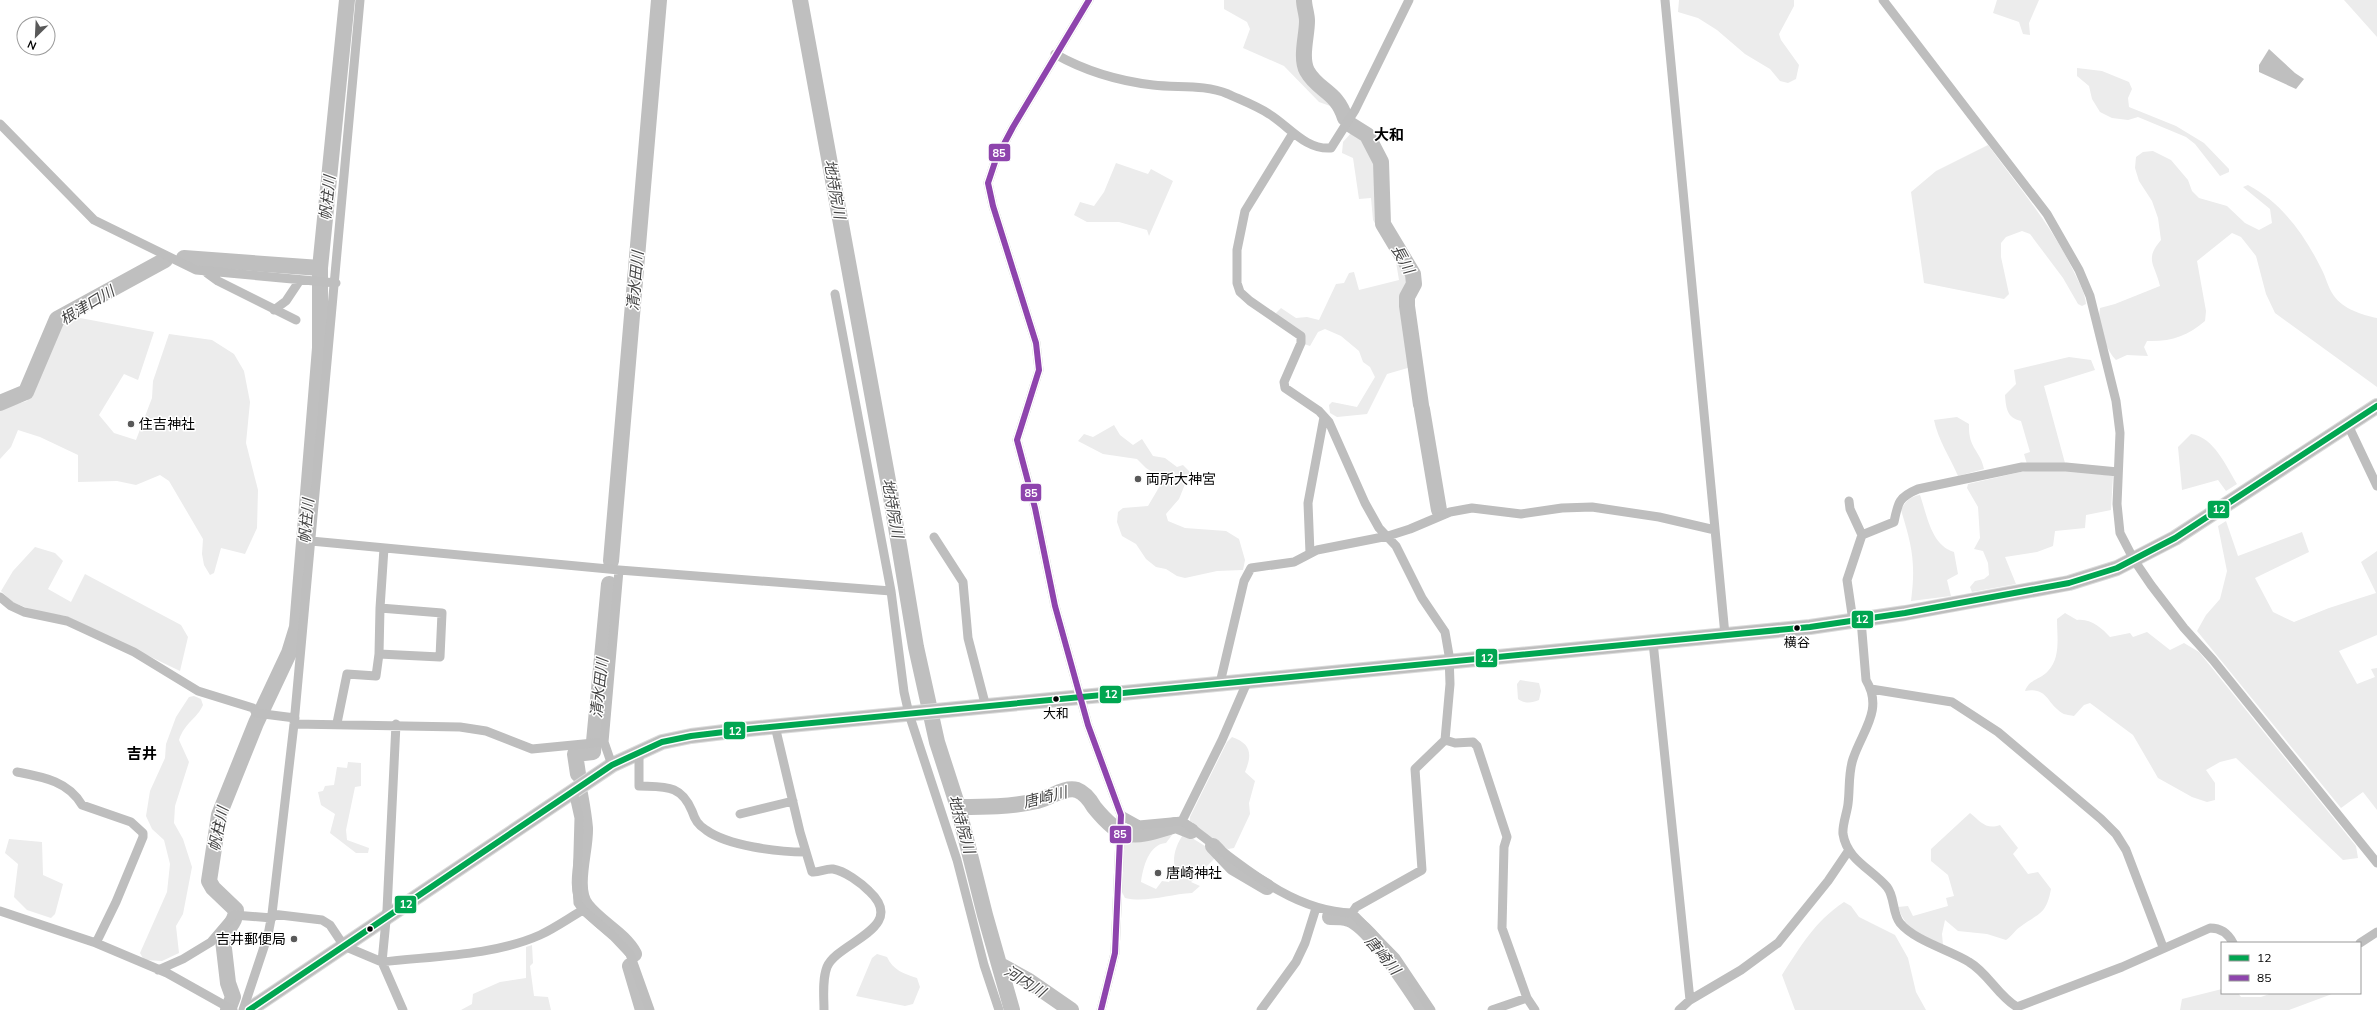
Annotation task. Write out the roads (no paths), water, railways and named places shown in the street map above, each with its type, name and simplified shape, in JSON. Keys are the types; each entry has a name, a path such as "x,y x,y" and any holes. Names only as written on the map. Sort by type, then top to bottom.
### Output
{"highway":[{"path":"249,1010 612,765 636,752 662,742 691,736 775,726 986,707 1248,680 1725,635 1857,620 2068,583 2102,574 2134,560 2175,538 2377,406"}],"street":[{"path":"243,1010 272,916 294,721 336,283 360,0"},
{"path":"1089,0 1055,54 1013,127 996,159 988,183 993,206 1036,343 1039,370 1017,440 1035,508 1055,606 1097,753 1121,815 1118,838 1115,953 1101,1010"},
{"path":"1055,54 1068,61 1123,81 1210,89 1227,94 1269,113 1301,139 1325,149 1331,148 1337,142 1409,0"},
{"path":"1665,0 1725,635"},
{"path":"1883,0 2047,214 2079,270 2090,296 2116,401 2120,433 2117,504 2120,533 2134,560 2184,628 2213,660 2377,863"},
{"path":"0,124 94,220 196,270 207,273 336,283"},
{"path":"1293,133 1246,210 1237,250 1237,283 1240,292 1250,301 1301,336 1301,343 1284,382 1285,388 1324,417 1342,450 1365,503 1378,528 1388,536 1399,550 1422,598 1445,632 1450,661 1445,740 1415,768 1422,870 1356,907 1352,913"},
{"path":"207,273 218,281 296,320"},
{"path":"274,310 286,300 300,280"},
{"path":"835,294 891,591 904,692 957,860 984,965 999,1010"},
{"path":"1310,553 1308,503 1324,417"},
{"path":"2348,425 2377,486"},
{"path":"1862,535 1894,522 1897,506 1904,495 1918,489 2022,467 2066,467 2118,472"},
{"path":"1849,501 1850,509 1862,535 1847,580 1857,620 1866,680 1871,689 1874,707 1872,719 1852,760 1848,777 1848,802 1843,835 1849,850 1865,869 1887,887 1900,923 1909,931 1970,962 2010,1003 2017,1008 2122,967 2163,947 2210,928 2217,928 2227,933 2232,942"},
{"path":"1220,683 1247,573 1251,568 1294,562 1310,553 1388,536 1410,529 1450,512 1472,508 1522,514 1562,508 1592,507 1659,517 1715,530"},
{"path":"934,537 963,582 968,638 986,707"},
{"path":"311,541 619,570 891,591"},
{"path":"337,723 347,674 376,676 379,654 384,548"},
{"path":"612,765 597,743 619,570"},
{"path":"0,596 11,606 24,612 67,621 151,662 189,687 252,708 261,714 294,721 472,728 486,731 532,749 597,743"},
{"path":"379,654 440,657 442,613 380,608"},
{"path":"1653,642 1690,1000"},
{"path":"1182,821 1222,740 1248,680"},
{"path":"1871,689 1952,702 1998,732 2100,819 2116,834 2126,850 2163,947"},
{"path":"396,724 387,916 382,962 403,1010"},
{"path":"775,726 805,852 812,872 832,869 840,872 864,886 875,896 881,907 881,917 870,931 836,954 827,967 824,980 824,1010"},
{"path":"1445,740 1454,743 1472,742 1477,746 1500,811 1507,837 1504,847 1502,928 1526,998 1535,1010"},
{"path":"636,752 639,756 639,786 671,788 683,795 696,822 707,831 732,842 805,852"},
{"path":"17,772 45,777 64,785 74,792 82,805 131,822 143,833 143,837 116,902 96,943"},
{"path":"573,791 579,818 578,903 583,910 613,936 630,954 650,1010"},
{"path":"740,814 793,802"},
{"path":"1121,815 1139,825 1182,821 1260,878 1316,908 1336,912 1352,913 1396,958 1431,1010"},
{"path":"1680,1010 1690,1000 1741,970 1778,943 1828,881 1849,850"},
{"path":"1261,1010 1296,962 1305,943 1316,908"},
{"path":"158,970 183,959 211,942 237,915 322,920 330,926 344,946 382,962 424,960 514,944 540,935 583,910"},
{"path":"0,911 96,943 158,970 231,1009"},
{"path":"2361,942 2377,932"},
{"path":"1492,1010 1526,998"}],"waterway":[{"name":"帆柱川","path":"228,1010 233,997 228,983 223,940 226,932 233,922 236,915 236,910 213,888 209,881 219,815 256,723 289,653 297,627 320,348 320,268 347,0"},
{"name":"清水田川","path":"611,561 659,0"},
{"name":"地持院川","path":"800,0 891,497 916,647 937,742 958,807 985,915 1012,1010"},
{"name":"長川","path":"1304,0 1307,21 1304,59 1307,71 1311,78 1337,102 1342,109 1345,118"},
{"name":"長川","path":"1351,125 1367,135 1381,162 1383,224 1413,274 1414,284 1407,297 1407,306 1421,405"},
{"name":"根津口川","path":"184,258 320,268"},
{"name":"根津口川","path":"0,403 26,392 57,319 165,260"},
{"name":"長川","path":"1422,409 1439,510"},
{"name":"清水田川","path":"578,774 575,754 593,752 609,584"},
{"name":"唐崎川","path":"958,807 998,806 1027,803 1042,800 1062,791 1072,789 1080,791 1085,795 1104,819 1122,832 1140,834 1176,825 1191,831"},
{"name":"清水田川","path":"580,794 585,828 580,879 582,898 586,906 618,935 634,954"},
{"name":"唐崎川","path":"1213,846 1233,867 1267,887"},
{"name":"唐崎川","path":"1330,917 1342,917 1358,924 1390,960 1424,1010"},
{"name":"河内川","path":"1000,965 1029,981 1071,1010"},
{"name":"清水田川","path":"630,966 643,1010"}],"place":[{"name":"住吉神社","path":"131,424"},
{"name":"両所大神宮","path":"1138,479"},
{"name":"横谷","path":"1797,628"},
{"name":"大和","path":"1056,699"},
{"name":"唐崎神社","path":"1158,873"},
{"name":"吉井郵便局","path":"294,939"}],"district":[{"name":"大和","path":"1389,134"},
{"name":"吉井","path":"142,753"}]}
